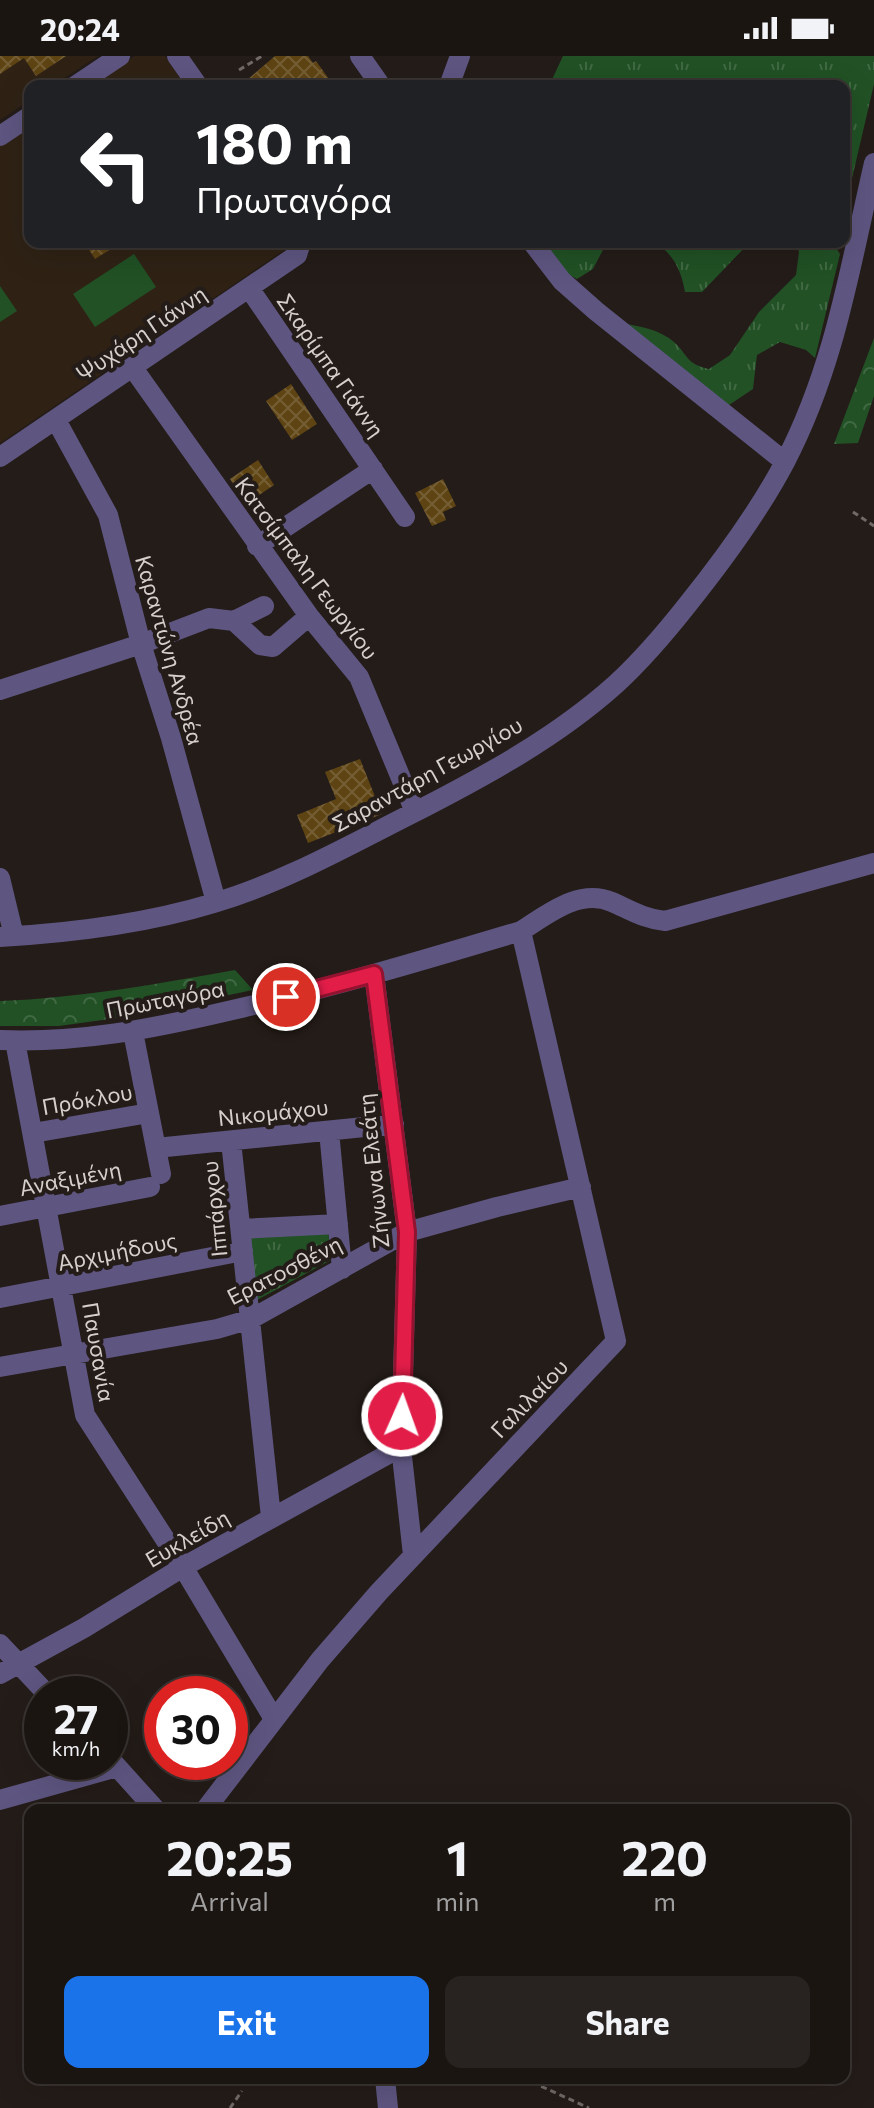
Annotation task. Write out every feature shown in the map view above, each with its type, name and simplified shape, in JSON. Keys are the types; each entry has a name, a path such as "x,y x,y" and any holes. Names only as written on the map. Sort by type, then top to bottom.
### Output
{"street":[{"path":"84,80 120,56"},
{"path":"177,56 194,80"},
{"path":"360,56 377,80"},
{"path":"451,80 460,56"},
{"path":"0,136 24,120"},
{"name":"Σαραντάρη Γεωργίου","path":"7,936 126,922 216,902 289,874 489,773 538,742 617,683 663,634 734,546 785,462 824,373 850,277 874,163"},
{"name":"Ψυχάρη Γιάννη","path":"0,457 297,255 299,248"},
{"path":"537,248 562,281 596,311 785,462"},
{"name":"Σκαρίμπα Γιάννη","path":"249,288 405,517"},
{"name":"Κατσίμπαλη Γεωργίου","path":"133,368 257,546 359,677 415,812"},
{"name":"Καραντώνη Ανδρέα","path":"56,420 108,515 141,644 171,738 216,902"},
{"name":"Σκαρίμπα Γιάννη","path":"257,546 373,469"},
{"path":"0,690 141,644 209,618 234,621 264,606"},
{"path":"234,621 260,645 273,647 309,616"},
{"name":"Πρωταγόρα","path":"8,1041 78,1040 133,1032 264,1003 521,931 556,909 585,897 603,899 647,919 665,921 874,863"},
{"path":"0,878 7,936"},
{"name":"Γαλιλαίου","path":"210,1804 320,1660 413,1555 616,1341 521,931"},
{"name":"Ζήνωνα Ελεάτη","path":"374,974 407,1232 401,1447 413,1555"},
{"path":"133,1032 156,1148"},
{"name":"Παυσανία","path":"8,1041 33,1133 82,1401 91,1427 183,1567 274,1719"},
{"name":"Πρόκλου","path":"33,1133 149,1113"},
{"name":"Νικομάχου","path":"156,1148 394,1124"},
{"path":"329,1131 342,1269"},
{"name":"Ιππάρχου","path":"231,1141 271,1517"},
{"name":"Αναξιμένη","path":"0,1216 155,1180 156,1148"},
{"name":"Ερατοσθένη","path":"1,1365 76,1355 217,1329 251,1319 407,1232 581,1187"},
{"path":"241,1229 338,1224"},
{"name":"Αρχιμήδους","path":"0,1298 243,1251"},
{"name":"Ευκλείδη","path":"0,1674 271,1517 401,1447"},
{"path":"0,1644 30,1676"},
{"path":"128,1779 151,1804"},
{"path":"0,1800 62,1780"},
{"path":"386,2084 388,2108"}],"path":[{"path":"239,70 262,56"},
{"path":"853,512 874,526"},
{"path":"536,2084 589,2108"},
{"path":"230,2108 242,2091"}],"shaded area":[{"path":"0,56 98,56 61,80 24,80 24,104 0,120"},
{"path":"135,56 165,56 181,80 99,80"},
{"path":"24,130 24,248 287,248 0,443 0,146"}],"green space":[{"path":"563,56 874,56 874,84 850,187 850,80 552,80"},
{"path":"544,248 604,248 593,269 577,279 560,270"},
{"path":"662,248 744,248 702,292 685,292 676,264"},
{"path":"798,248 836,248 840,254 815,358 806,350 780,342 757,355 753,389 726,407 624,324 663,334 692,362 709,369 730,355 759,312 796,275"},
{"path":"134,254 156,287 95,327 73,294"},
{"path":"0,286 17,311 0,322"},
{"path":"874,338 874,396 858,443 834,444"},
{"path":"235,970 253,990 117,1018 59,1026 0,1026 0,1001 89,994"},
{"path":"328,1229 331,1260 257,1300 250,1233"}],"building":[{"path":"0,56 66,56 36,76 24,58 0,74"},
{"path":"275,56 308,56 313,63 316,61 330,80 247,80"},
{"path":"88,248 112,248 95,259"},
{"path":"291,384 317,424 292,440 266,401"},
{"path":"258,460 274,485 246,504 230,479"},
{"path":"443,479 456,506 443,512 446,520 432,526 415,493"},
{"path":"360,759 382,814 308,843 297,815 336,799 325,772"}],"route":[{"path":"286,997 374,974 407,1232 402,1416"}]}
